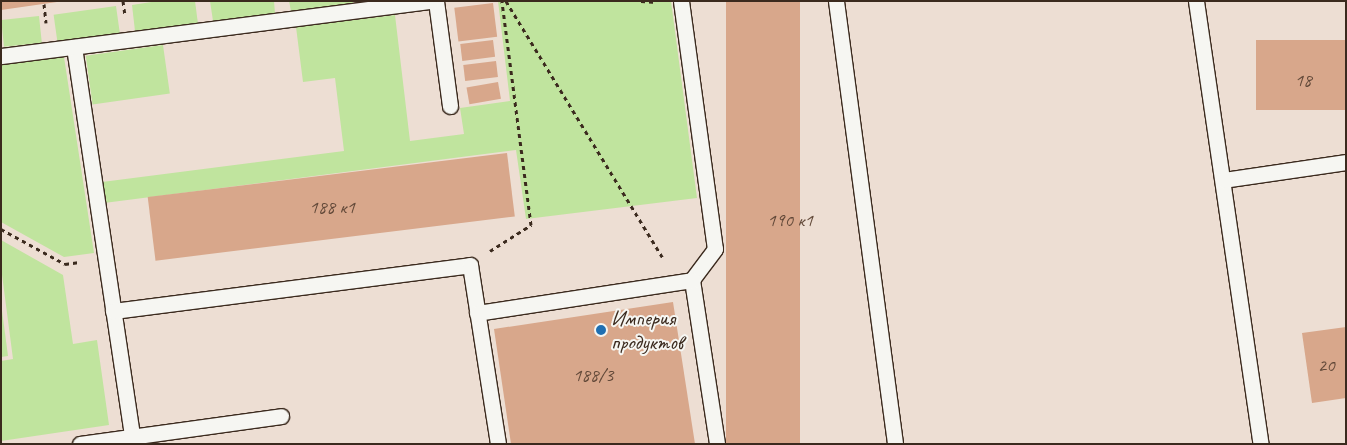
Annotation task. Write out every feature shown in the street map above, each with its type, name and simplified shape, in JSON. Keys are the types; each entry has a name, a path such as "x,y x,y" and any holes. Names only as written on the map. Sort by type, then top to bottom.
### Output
{"lane":[{"path":"1,56 434,1 450,106"},
{"path":"682,1 715,249 692,280 717,444"},
{"path":"836,1 896,444"},
{"path":"1196,1 1261,444"},
{"path":"74,47 132,436"},
{"path":"1223,180 1346,162"},
{"path":"113,311 470,265 498,444"},
{"path":"477,313 692,280"},
{"path":"80,444 281,416"}],"path":[{"path":"470,265 531,225 502,1"},
{"path":"506,1 676,282"},
{"path":"1,228 65,264 105,258"}],"green space":[{"path":"158,1 195,1 198,24 135,31 132,5"},
{"path":"210,1 274,1 275,14 213,21"},
{"path":"289,1 353,1 353,4 291,11"},
{"path":"498,1 671,1 697,198 526,219 516,150 104,203 102,182 344,151 335,78 303,82 296,27 395,15 410,141 464,134 460,108 510,101"},
{"path":"116,6 120,34 58,42 54,15"},
{"path":"39,16 42,43 4,47 1,20"},
{"path":"163,45 170,94 93,104 86,56"},
{"path":"64,57 94,253 64,257 1,222 1,65"},
{"path":"1,240 63,275 73,344 97,340 109,425 1,441 1,361 13,359 1,267"},
{"path":"1,303 8,356 1,357"}],"building":[{"path":"1,1 57,1 57,2 1,10"},
{"path":"726,1 800,1 800,444 726,444"},
{"path":"493,3 497,37 458,41 454,8"},
{"path":"493,40 495,57 462,61 460,44"},
{"path":"1256,40 1346,40 1346,110 1256,110"},
{"path":"496,61 498,77 465,81 463,65"},
{"path":"498,82 501,99 469,104 466,88"},
{"path":"507,153 515,217 155,261 148,197"},
{"path":"673,302 695,444 511,444 494,329"},
{"path":"1346,327 1346,398 1312,403 1302,333"}],"place":[{"name":"Империя продуктов","path":"601,330"}]}
